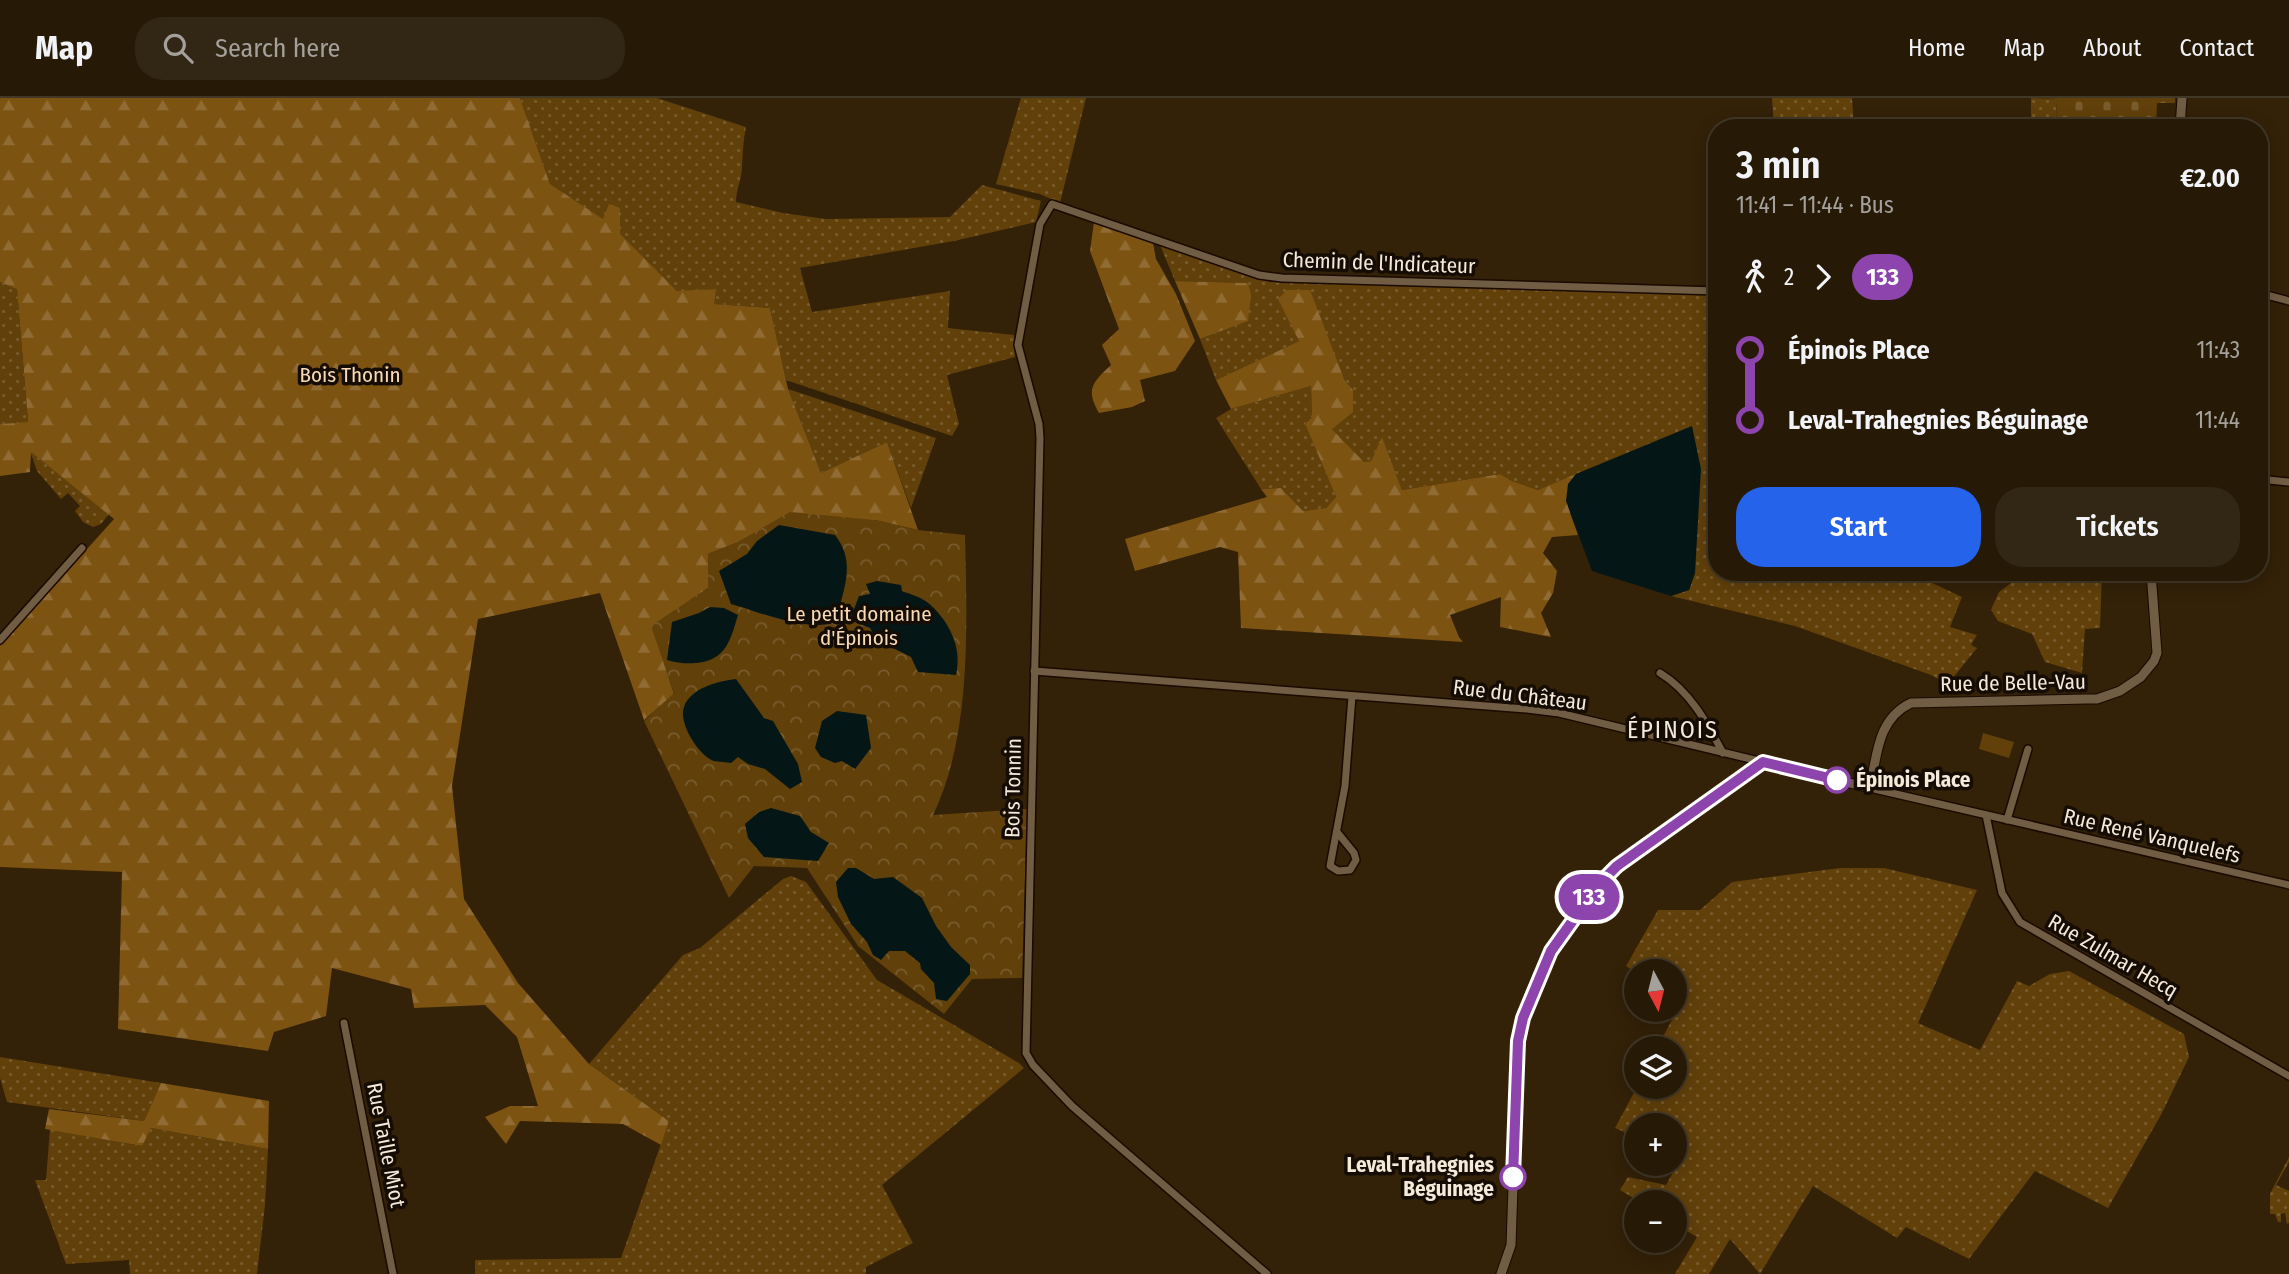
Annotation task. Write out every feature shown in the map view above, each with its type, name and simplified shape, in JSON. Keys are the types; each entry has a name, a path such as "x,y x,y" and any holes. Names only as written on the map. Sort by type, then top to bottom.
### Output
{"street":[{"path":"2181,119 2182,98"},
{"name":"Chemin de l'Indicateur","path":"1052,204 1269,276 1708,291"},
{"name":"Bois Tonnin","path":"1052,204 1040,224 1017,345 1039,424 1040,438 1026,1053 1032,1065 1072,1106 1266,1274"},
{"path":"2268,295 2289,301"},
{"path":"2268,480 2289,482"},
{"path":"0,640 82,548"},
{"name":"Rue de Belle-Vau","path":"1870,788 1885,726 1895,713 1910,704 2097,699 2131,685 2150,668 2157,653 2152,581"},
{"name":"Rue du Château","path":"1034,671 1559,713 1763,762"},
{"path":"1660,673 1675,681 1689,698 1723,753"},
{"path":"1336,832 1354,853 1356,860 1350,870 1338,871 1330,866 1336,832 1345,786 1352,696"},
{"path":"2007,820 2028,749"},
{"path":"1501,1274 1511,1245 1518,1041 1531,997 1551,951 1599,884 1617,866 1763,762 1870,788"},
{"name":"Rue René Vanquelefs","path":"1870,788 2289,885"},
{"name":"Rue Zulmar Hecq","path":"1986,815 2002,893 2020,922 2289,1076"},
{"name":"Rue Taille Miot","path":"344,1023 393,1274"}],"green space":[{"name":"Bois Thonin","path":"0,98 520,98 550,184 603,219 609,204 620,208 620,234 677,291 716,289 714,304 770,308 788,389 821,473 887,442 918,530 875,520 736,543 708,554 708,588 652,626 674,694 644,720 600,593 478,619 452,786 464,899 518,983 589,1064 669,1121 661,1145 623,1124 520,1121 506,1144 485,1117 510,1106 538,1106 517,1037 485,1005 414,1008 411,989 332,968 326,1016 274,1032 268,1051 118,1029 122,872 0,867 0,646 114,519 31,452 30,472 0,476 0,424 28,422 17,289 0,282"},
{"path":"520,98 657,98 746,127 736,202 783,213 826,219 950,217 982,185 1041,201 1036,222 954,241 800,268 812,312 950,291 948,328 1014,335 1015,357 947,375 959,424 952,436 786,380 770,308 713,304 715,289 678,292 604,220 550,184"},
{"path":"1021,98 1086,98 1060,203 1040,194 996,184"},
{"path":"1772,98 1852,98 1853,119 1773,119"},
{"path":"2031,98 2056,99 2057,119 2031,119"},
{"path":"2043,98 2175,98 2175,103 2157,103 2156,119 2057,119 2056,99"},
{"path":"1094,222 1153,243 1156,259 1176,294 1195,341 1175,371 1140,380 1145,401 1132,407 1099,413 1092,398 1093,386 1111,365 1102,345 1119,329 1090,251"},
{"path":"1160,245 1270,282 1708,295 1708,581 1928,581 1962,597 1950,627 1977,635 1971,645 1977,648 1948,684 1931,675 1795,626 1671,596 1689,590 1695,573 1692,427 1538,490 1500,474 1402,490 1382,438 1371,461 1364,462 1332,429 1353,390 1299,341 1216,380 1200,339 1247,321 1248,283 1175,281"},
{"path":"1175,281 1248,283 1251,295 1248,321 1200,339"},
{"path":"0,282 17,288 28,423 0,424"},
{"path":"1287,290 1310,290 1344,379 1353,390 1353,412 1332,429 1364,462 1371,461 1382,437 1402,490 1500,474 1538,490 1576,474 1567,497 1578,535 1552,537 1543,553 1557,571 1553,593 1541,613 1551,637 1500,627 1501,597 1450,615 1463,642 1241,628 1238,552 1220,547 1135,571 1125,539 1267,497 1261,489 1281,488 1303,511 1326,508 1336,497 1305,424 1312,417 1311,386 1231,409 1216,380 1299,341 1278,299"},
{"path":"1311,386 1312,417 1305,424 1336,497 1326,508 1303,511 1281,488 1261,489 1216,418 1231,409"},
{"path":"788,389 936,438 911,508 887,442 821,473"},
{"path":"30,451 109,514 101,524 93,527 83,522 75,511 80,506 68,493 61,499 37,471"},
{"name":"Le petit domaine d'Épinois","path":"790,512 875,520 918,530 965,535 966,641 961,714 946,784 933,815 1027,809 1022,978 972,979 944,1014 858,946 807,868 754,866 729,898 644,721 674,693 651,626 708,588 708,554 736,543"},
{"path":"2014,581 2102,581 2100,628 2085,629 2082,673 2045,662 2032,634 1998,621 1991,610 1999,592"},
{"path":"1983,733 2014,742 2009,758 1979,749"},
{"path":"1840,868 1884,868 1977,890 1918,1023 1980,1050 2017,981 2029,986 2050,974 2069,971 2184,1034 2189,1057 2162,1113 2108,1208 2035,1171 1969,1259 1906,1227 1897,1238 1813,1186 1760,1274 1730,1239 1709,1274 1675,1274 1697,1237 1687,1231 1687,1190 1624,1190 1624,1192 1620,1190 1628,1177 1666,1185 1671,1176 1687,1176 1687,1113 1624,1113 1624,1132 1615,1128 1631,1099 1687,1099 1687,1036 1663,1036 1671,1022 1687,1022 1687,959 1630,959 1658,910 1700,910 1732,882"},
{"path":"791,876 806,882 877,980 1024,1068 882,1185 913,1243 866,1267 866,1274 475,1274 475,1260 621,1258 669,1121 589,1064 683,955 700,948 783,879"},
{"path":"0,1057 161,1083 144,1121 7,1102 0,1078"},
{"path":"161,1083 269,1101 268,1149 151,1128 142,1146 45,1129 49,1109 144,1121"},
{"path":"151,1128 268,1149 257,1274 130,1274 129,1260 66,1264 35,1180 46,1180 50,1129 141,1146"},
{"path":"2289,1157 2289,1162 2276,1185 2289,1191 2287,1224 2285,1213 2281,1214 2281,1222 2278,1222 2275,1214 2270,1214 2270,1194"}],"shaded area":[{"path":"1692,426 1701,469 1695,573 1689,590 1671,596 1592,571 1566,501 1568,484 1576,474"},
{"path":"779,525 835,535 842,545 847,566 845,588 836,621 813,625 799,623 731,604 719,571 747,554 757,541"},
{"path":"877,581 901,585 902,591 918,597 935,609 952,634 957,654 956,675 918,672 911,657 877,640 870,628 850,620 859,596 870,594 866,584"},
{"path":"710,607 724,608 738,615 723,651 701,662 667,660 672,622"},
{"path":"736,679 764,718 773,721 798,764 802,782 790,789 765,769 748,764 738,757 731,763 708,758 696,746 687,730 683,714 687,700 699,690"},
{"path":"837,711 866,715 871,748 855,769 842,761 835,763 821,757 815,748 822,721"},
{"path":"771,808 800,816 811,832 829,843 818,861 764,857 748,838 745,824 759,812"},
{"path":"848,868 856,868 874,879 893,877 922,898 936,926 951,947 970,965 970,974 947,1001 936,999 934,983 921,969 920,963 905,951 889,951 881,960 873,955 867,942 851,924 838,897 836,882"}],"bus line":[{"name":"133","path":"1513,1177 1518,1041 1523,1018 1551,951 1599,884 1617,866 1763,762 1837,780"}],"place":[{"name":"Épinois Place","path":"1837,780"},
{"name":"Leval-Trahegnies Béguinage","path":"1513,1177"}],"district":[{"name":"ÉPINOIS","path":"1673,730"}]}
